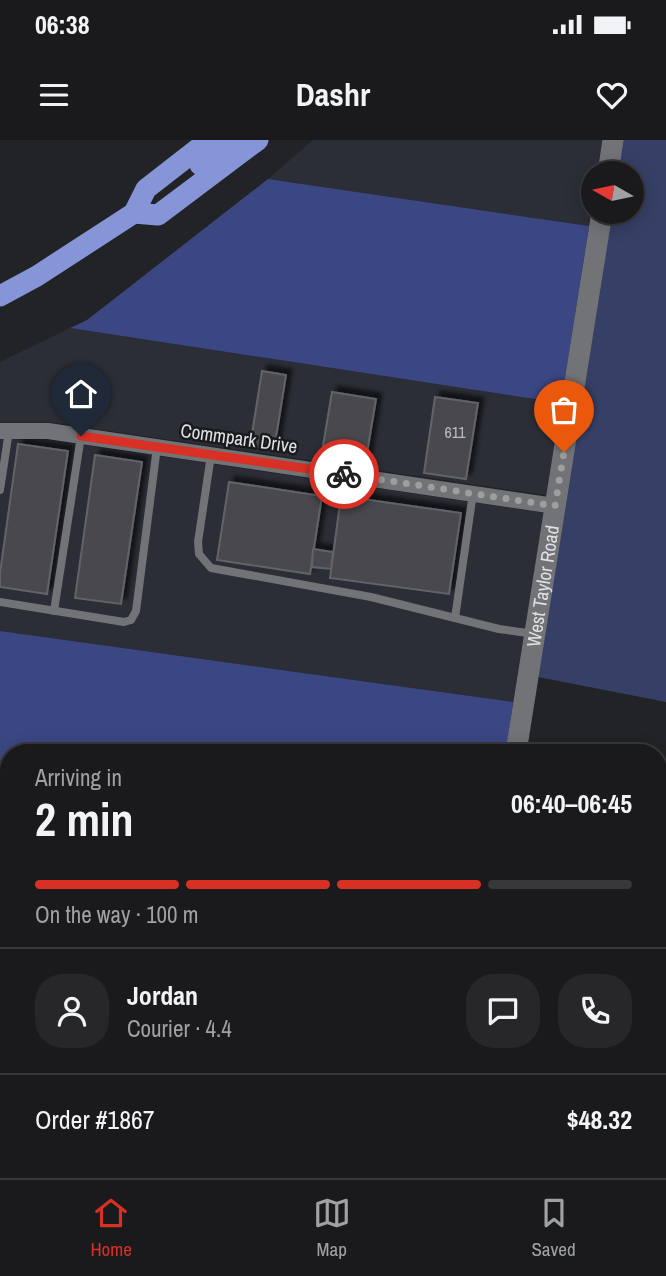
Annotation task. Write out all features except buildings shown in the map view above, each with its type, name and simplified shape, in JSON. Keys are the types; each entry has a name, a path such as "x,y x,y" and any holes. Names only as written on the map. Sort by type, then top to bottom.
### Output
{"highway":[{"path":"0,296 37,276 134,213 146,190 209,140"},
{"path":"196,187 193,174 197,167 230,140"},
{"path":"134,213 158,215 258,140"}],"street":[{"path":"610,161 613,140"},
{"name":"West Taylor Road","path":"517,744 600,224"},
{"name":"Commpark Drive","path":"4,431 48,431 555,506"}],"lane":[{"path":"0,490 4,431"},
{"path":"54,611 81,436"},
{"path":"0,602 124,622 131,620 136,611 157,447"},
{"path":"211,455 198,542 199,554 211,568 371,597 499,629 534,634"},
{"path":"455,618 473,494"}],"shaded area":[{"path":"313,140 603,140 600,161 581,161 581,224 589,226 268,179"},
{"path":"623,140 666,140 666,702 538,677 610,224 644,224 644,161 620,161"},
{"path":"268,179 589,226 561,403 70,328 87,320"},
{"path":"70,328 561,403 546,495 49,422 0,422 0,362"},
{"path":"0,439 48,440 544,513 513,702 0,631"},
{"path":"0,631 513,702 507,744 0,744"}],"way so far":[{"path":"344,474 555,506 564,452"}],"route":[{"path":"81,436 344,474"}]}
